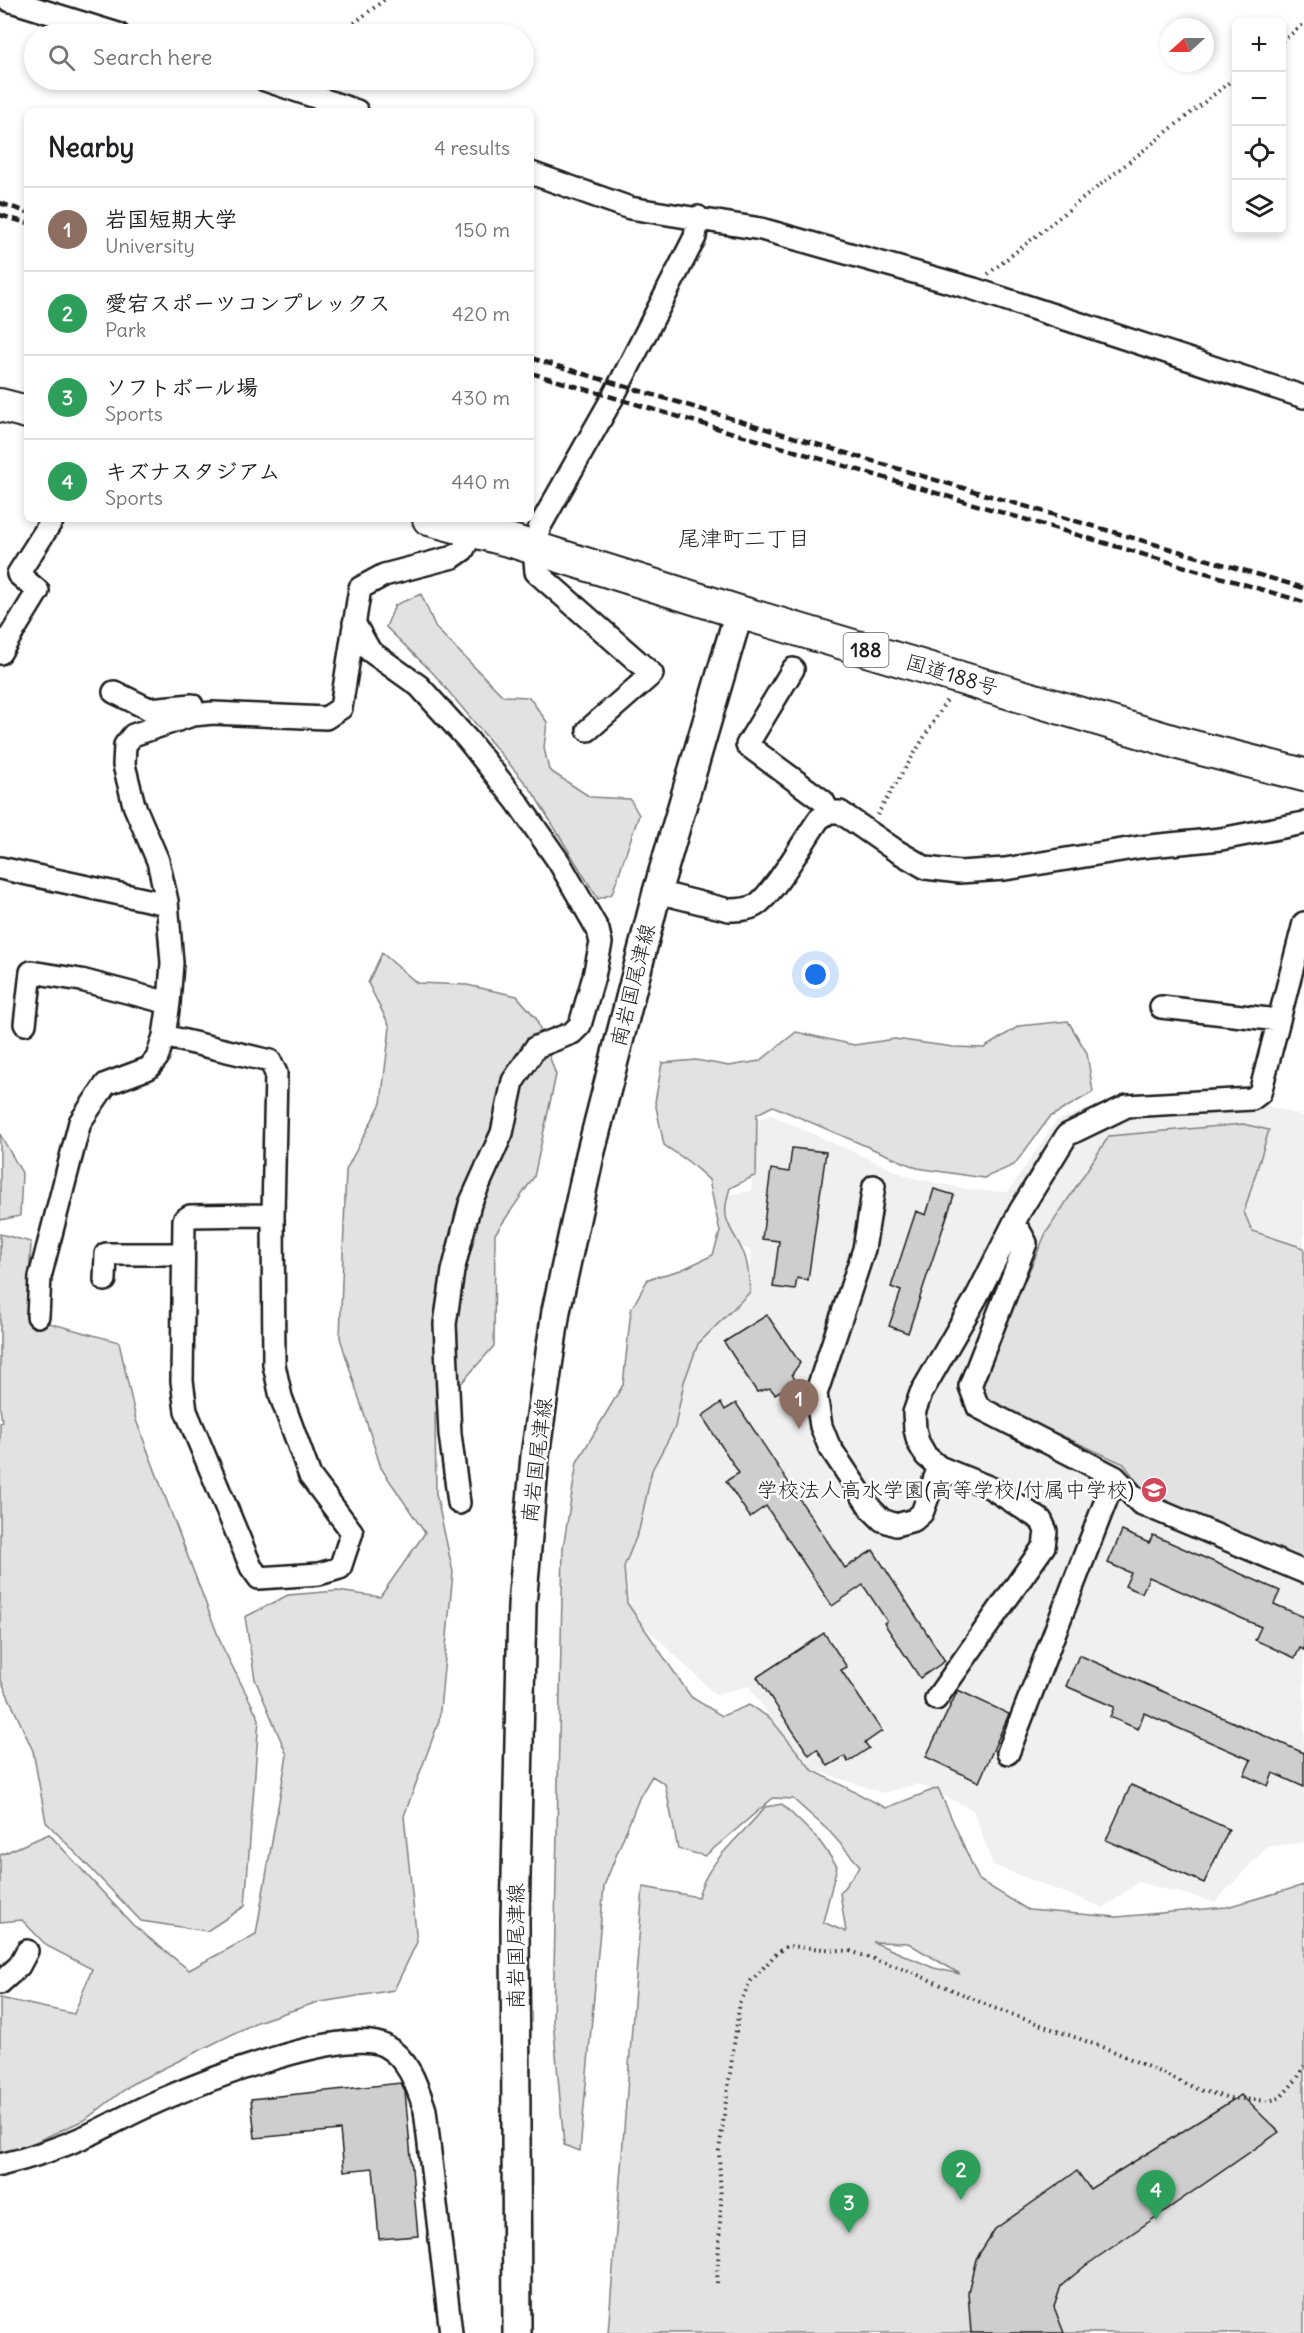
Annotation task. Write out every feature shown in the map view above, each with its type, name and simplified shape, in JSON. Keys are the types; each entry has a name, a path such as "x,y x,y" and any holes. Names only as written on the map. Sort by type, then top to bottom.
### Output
{"highway":[{"path":"0,405 24,411"},
{"name":"国道188号","path":"440,522 534,548 739,612 1182,744 1304,775"}],"main road":[{"name":"南岩国尾津線","path":"517,2333 515,1922 522,1605 535,1456 556,1311 590,1155 657,892 739,612"}],"street":[{"path":"8,0 86,24"},
{"path":"295,90 348,108"},
{"path":"534,173 630,208 698,217 761,229 974,289 1304,397"},
{"path":"588,730 652,674 536,572 534,548 540,526 613,398 695,237 698,217"},
{"path":"0,652 38,591 18,573 51,522"},
{"path":"38,1316 40,1277 80,1122 106,1084 149,1068 157,1058 164,1036 169,1004 172,963 167,902 158,861 134,805 124,765 125,745 133,735 193,715 326,718 340,708 360,588 384,574 453,557 463,550 473,531"},
{"path":"354,623 370,651 419,686 468,740 518,802 560,862 598,930 601,943 580,1025 572,1033 536,1047 513,1081 502,1133 470,1204 453,1271 445,1324 450,1434 459,1503"},
{"path":"793,669 747,745 823,801 829,812"},
{"path":"114,692 149,709 203,705 213,714"},
{"path":"657,892 729,910 755,906 769,893 819,819 829,812 840,812 926,868 959,873 1005,869 1140,847 1221,839 1304,824"},
{"path":"0,868 167,902"},
{"path":"936,1699 1044,1546 1046,1531 1041,1520 992,1488 939,1467 926,1456 918,1442 914,1413 921,1393 976,1298 1012,1228 1067,1135 1127,1106 1252,1098 1260,1093 1304,923"},
{"path":"26,1024 31,972 81,980 169,1004"},
{"path":"1161,1007 1279,1020"},
{"path":"164,1036 270,1061 276,1073 273,1215 274,1365 281,1397 310,1476 352,1532 340,1568 319,1574 259,1578 250,1567 186,1411 182,1381 182,1254 184,1220 190,1216 273,1215"},
{"path":"874,1186 864,1249 816,1395 821,1426 829,1446 871,1509 882,1520 896,1525 914,1520 922,1513 939,1467"},
{"path":"1012,1228 1020,1232 1026,1243 970,1386 978,1407 1114,1477 1140,1503 1304,1572"},
{"path":"105,1280 106,1254 182,1254"},
{"path":"1008,1753 1114,1477"},
{"path":"0,1983 19,1966 27,1951"},
{"path":"0,2165 27,2158 90,2134 161,2100 245,2068 319,2046 350,2042 384,2045 399,2057 415,2080 425,2110 452,2333"}],"path":[{"path":"353,24 384,0"},
{"path":"1286,37 1304,24"},
{"path":"974,289 982,278 1232,80"},
{"path":"868,831 960,678"},
{"path":"717,2283 721,2203 719,2151 740,2002 751,1981 777,1953 787,1946 850,1951 875,1958 994,2008 1113,2051 1199,2090 1230,2098 1268,2101 1280,2097 1297,2079 1304,2066"}],"shaded area":[{"path":"421,594 436,628 503,696 529,697 547,722 544,748 549,770 590,797 630,799 639,815 612,894 598,899 532,791 433,673 386,627 395,605"},
{"path":"382,953 417,983 467,985 517,996 536,1018 556,1075 534,1177 495,1234 494,1346 435,1413 436,1494 453,1572 439,1721 404,1816 417,1942 394,1990 315,2003 257,2022 132,2084 86,2119 0,2158 0,1998 74,2014 92,1969 47,1946 22,1920 0,1922 0,1855 49,1834 133,1925 189,1970 256,1934 287,1755 255,1679 245,1617 288,1595 337,1591 380,1597 425,1533 381,1468 340,1338 346,1170 381,1103 390,1027 368,983"},
{"path":"1068,1021 1087,1053 1093,1092 1050,1117 1014,1165 984,1178 917,1168 773,1106 757,1114 756,1175 730,1188 726,1209 728,1223 746,1258 750,1292 698,1344 684,1382 675,1427 652,1470 639,1530 624,1567 627,1603 691,1697 722,1716 749,1705 770,1718 812,1770 886,1808 938,1788 979,1880 1028,1910 1117,1917 1227,1907 1304,1885 1304,2333 608,2333 643,1887 698,1897 709,1871 717,1860 765,1807 782,1804 818,1839 837,1866 823,1922 846,1932 840,1893 860,1866 830,1832 793,1799 773,1798 705,1856 678,1849 665,1784 652,1776 640,1796 604,1886 580,2151 564,2145 553,2020 563,1548 577,1462 623,1385 631,1310 648,1279 681,1270 713,1255 720,1232 709,1180 689,1162 664,1145 655,1102 662,1063 696,1060 729,1066 760,1061 796,1032 854,1045 895,1039 953,1047 984,1048 1019,1026","holes":["873,1942 908,1943 960,1974 934,1968"]},
{"path":"1276,1070 1268,1106 1304,1116 1304,1842 1267,1847 1215,1902 1138,1882 1104,1908 993,1865 973,1810 919,1784 883,1793 803,1766 749,1686 715,1694 631,1613 622,1547 627,1474 693,1341 748,1283 751,1251 726,1239 728,1195 751,1191 759,1119 771,1115 909,1177 970,1190 1008,1192 1056,1121 1116,1098 1252,1092"},
{"path":"1243,1124 1269,1130 1244,1212 1252,1231 1304,1248 1304,1563 1146,1494 1124,1464 988,1402 979,1384 1046,1233 1109,1136"},
{"path":"0,1134 22,1173 20,1216 0,1220"},
{"path":"0,1234 31,1242 27,1317 119,1342 136,1420 222,1646 259,1719 245,1906 207,1931 141,1921 46,1822 33,1751 0,1678 0,1423 2,1422 0,1407"}],"building":[{"path":"792,1148 826,1152 808,1280 797,1278 795,1290 773,1287 779,1241 762,1239 771,1169 789,1172"},
{"path":"934,1189 954,1195 908,1333 889,1326 901,1291 891,1287 916,1211 926,1215"},
{"path":"767,1315 800,1363 792,1374 796,1382 775,1394 770,1388 757,1392 724,1342"},
{"path":"721,1403 725,1410 736,1403 845,1568 873,1550 945,1661 920,1678 884,1623 887,1621 863,1585 832,1606 766,1506 750,1517 726,1481 739,1473 702,1416"},
{"path":"1122,1531 1149,1543 1153,1535 1280,1591 1274,1604 1304,1617 1304,1650 1300,1648 1295,1658 1255,1640 1261,1627 1149,1577 1142,1593 1125,1586 1131,1573 1108,1563"},
{"path":"824,1633 847,1667 841,1670 882,1731 865,1743 869,1748 848,1762 845,1756 828,1766 817,1749 809,1755 757,1677"},
{"path":"1079,1655 1304,1753 1304,1787 1273,1773 1268,1786 1244,1775 1251,1760 1144,1713 1138,1729 1110,1717 1114,1707 1066,1686"},
{"path":"958,1690 1009,1714 979,1782 926,1757"},
{"path":"1131,1785 1229,1829 1204,1883 1106,1840"},
{"path":"401,2083 405,2091 418,2236 379,2239 373,2168 344,2171 340,2130 255,2138 251,2099"},
{"path":"1241,2095 1279,2132 1085,2266 1061,2286 1054,2307 1064,2333 971,2333 968,2292 976,2259 995,2229 1077,2171 1090,2189"}],"railway":[{"path":"0,203 24,211"},
{"path":"0,215 24,222"},
{"path":"534,359 1304,588"},
{"path":"534,374 1304,602"}],"place":[{"name":"岩国短期大学","path":"799,1429"},
{"name":"学校法人高水学園(高等学校/付属中学校)","path":"1154,1490"},
{"name":"愛宕スポーツコンプレックス","path":"961,2200"},
{"name":"キズナスタジアム","path":"1156,2220"},
{"name":"ソフトボール場","path":"849,2233"}],"district":[{"name":"尾津町二丁目","path":"744,538"}]}
